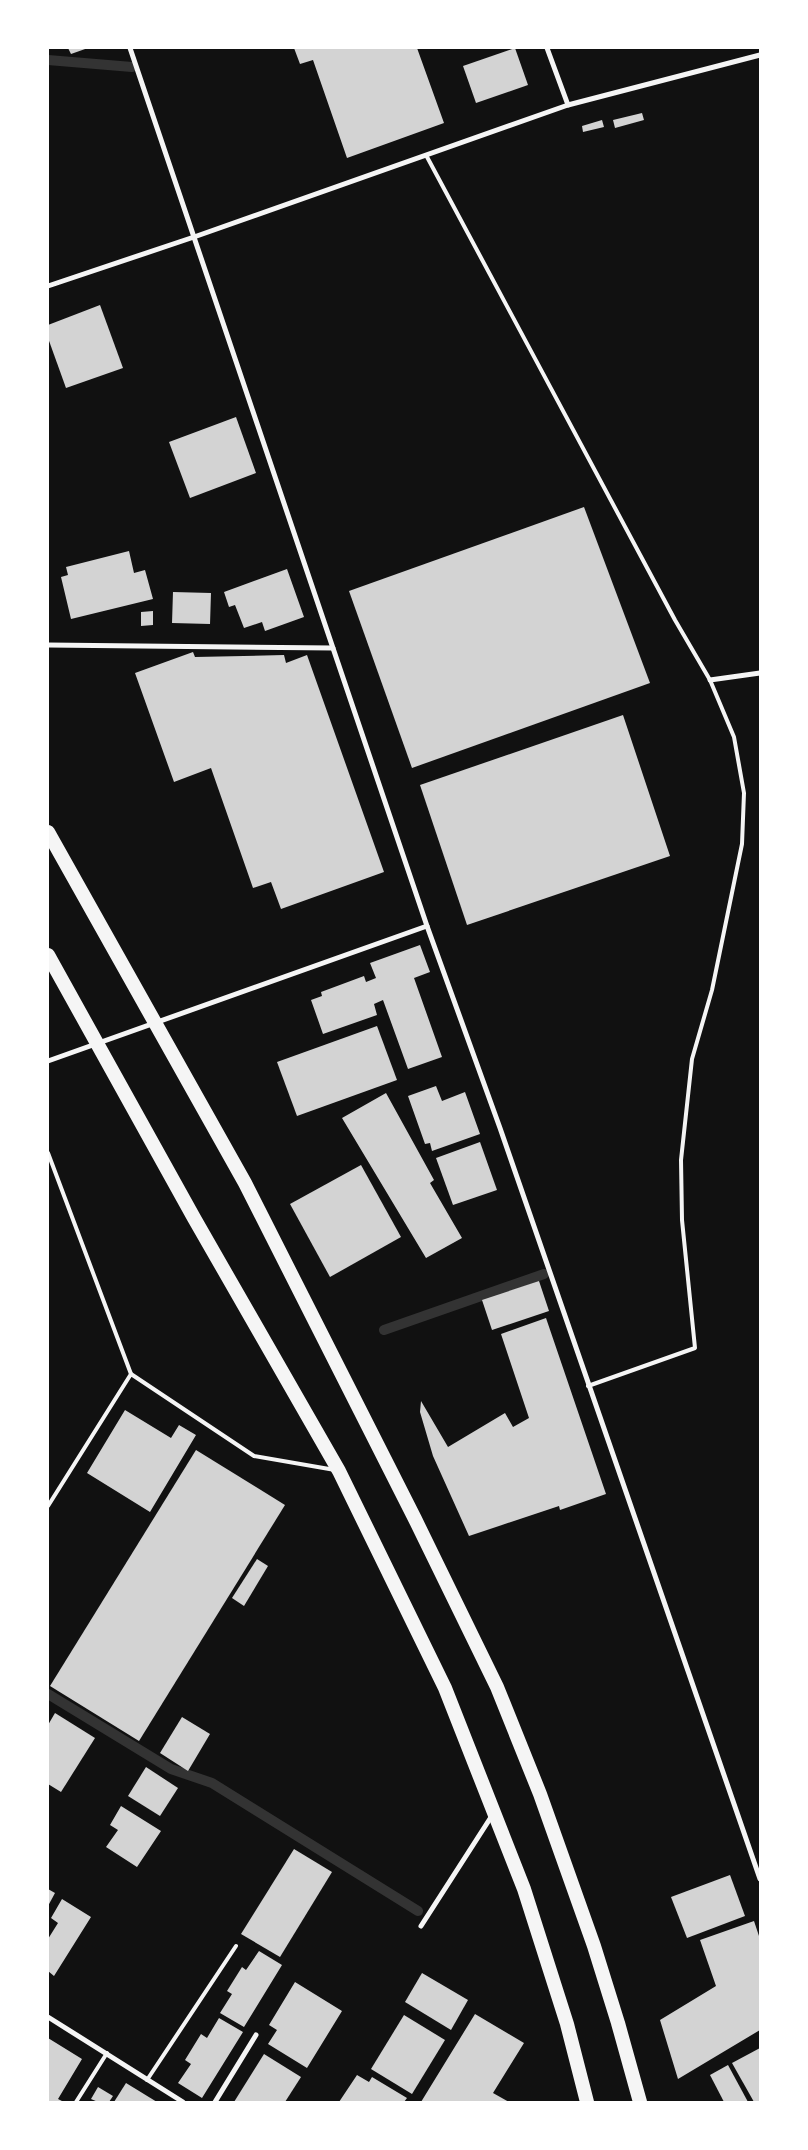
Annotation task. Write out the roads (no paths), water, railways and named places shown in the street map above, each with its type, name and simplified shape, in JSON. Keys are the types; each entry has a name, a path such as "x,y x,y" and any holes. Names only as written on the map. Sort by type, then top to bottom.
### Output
{"highway":[{"path":"48,832 249,1192 416,1519 497,1687 540,1794 582,1911 618,2023 640,2102"},
{"path":"48,955 194,1218 339,1471 445,1688 494,1812 542,1944 567,2024 587,2102"}],"street":[{"path":"130,48 427,926 500,1128 760,1879"},
{"path":"547,48 568,105"},
{"path":"48,286 194,237 568,105 760,55"},
{"path":"48,644 333,648"},
{"path":"710,680 760,673"},
{"path":"48,1061 427,926"},
{"path":"421,1926 494,1812"},
{"path":"48,2017 183,2102"},
{"path":"215,2102 256,2035"}],"lane":[{"path":"426,155 710,680 734,737 744,793 742,844 712,990 692,1059 682,1160 682,1220 694,1348 588,1386"},
{"path":"48,1154 131,1374 254,1456 339,1471"},
{"path":"48,1506 131,1374"},
{"path":"147,2080 236,1946"},
{"path":"76,2102 107,2053"}],"waterway":[{"path":"48,60 132,67"},
{"path":"384,1330 544,1274"},
{"path":"48,1694 171,1769 212,1783 418,1911"}]}
